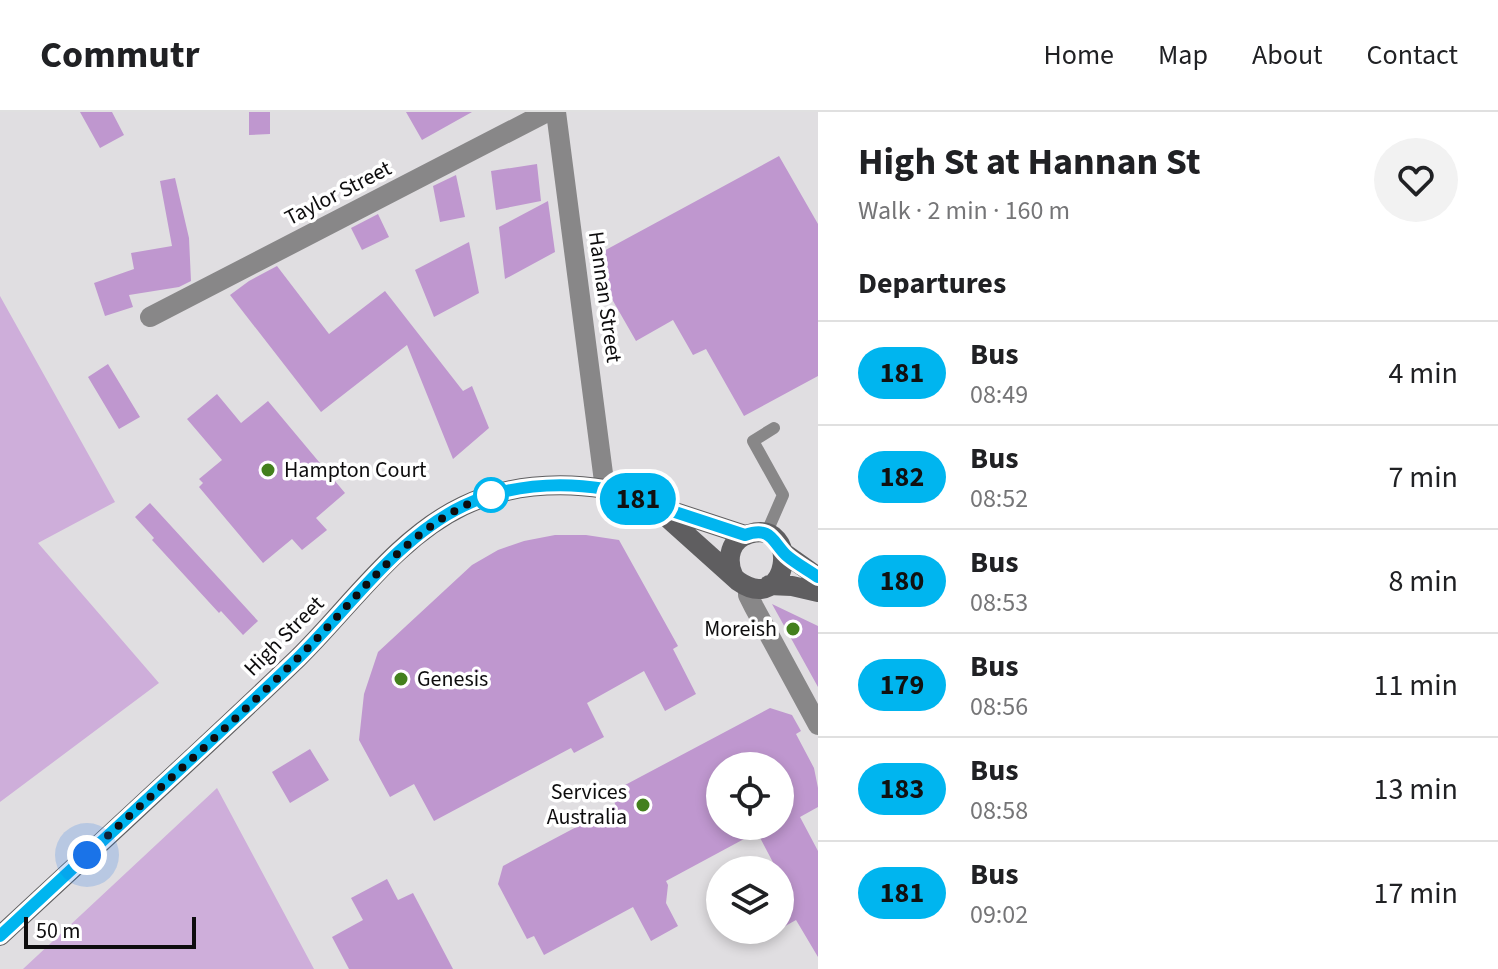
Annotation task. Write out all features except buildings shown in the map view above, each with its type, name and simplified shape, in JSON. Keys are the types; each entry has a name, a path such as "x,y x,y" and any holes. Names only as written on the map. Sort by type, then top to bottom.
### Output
{"main road":[{"name":"High Street","path":"0,936 301,655 411,541 440,519 482,498 524,487 585,486 651,503 745,535"},
{"name":"High Street","path":"651,503 750,583"},
{"path":"818,577 784,553 779,543 766,534 745,535 730,553 729,564 750,583 792,586 818,592"},
{"path":"750,583 782,572 784,553"}],"street":[{"name":"Taylor Street","path":"150,317 547,112"},
{"name":"Hannan Street","path":"556,112 605,489"},
{"path":"750,583 748,595 818,725"}],"lane":[{"path":"766,534 783,495 753,441 774,428"}],"shaded area":[{"path":"0,296 115,502 38,543 159,683 0,802"},
{"path":"217,788 314,969 23,969"}],"bus line":[{"name":"181","path":"0,936 301,655 411,541 462,506 524,487 565,485 605,489 745,535 771,536 784,553 818,577"}],"place":[{"name":"Hampton Court","path":"268,470"},
{"name":"Moreish","path":"793,629"},
{"name":"Genesis","path":"401,679"},
{"name":"Services Australia","path":"643,805"}],"route":[{"path":"87,855 301,655 411,541 462,506 491,495"}]}
